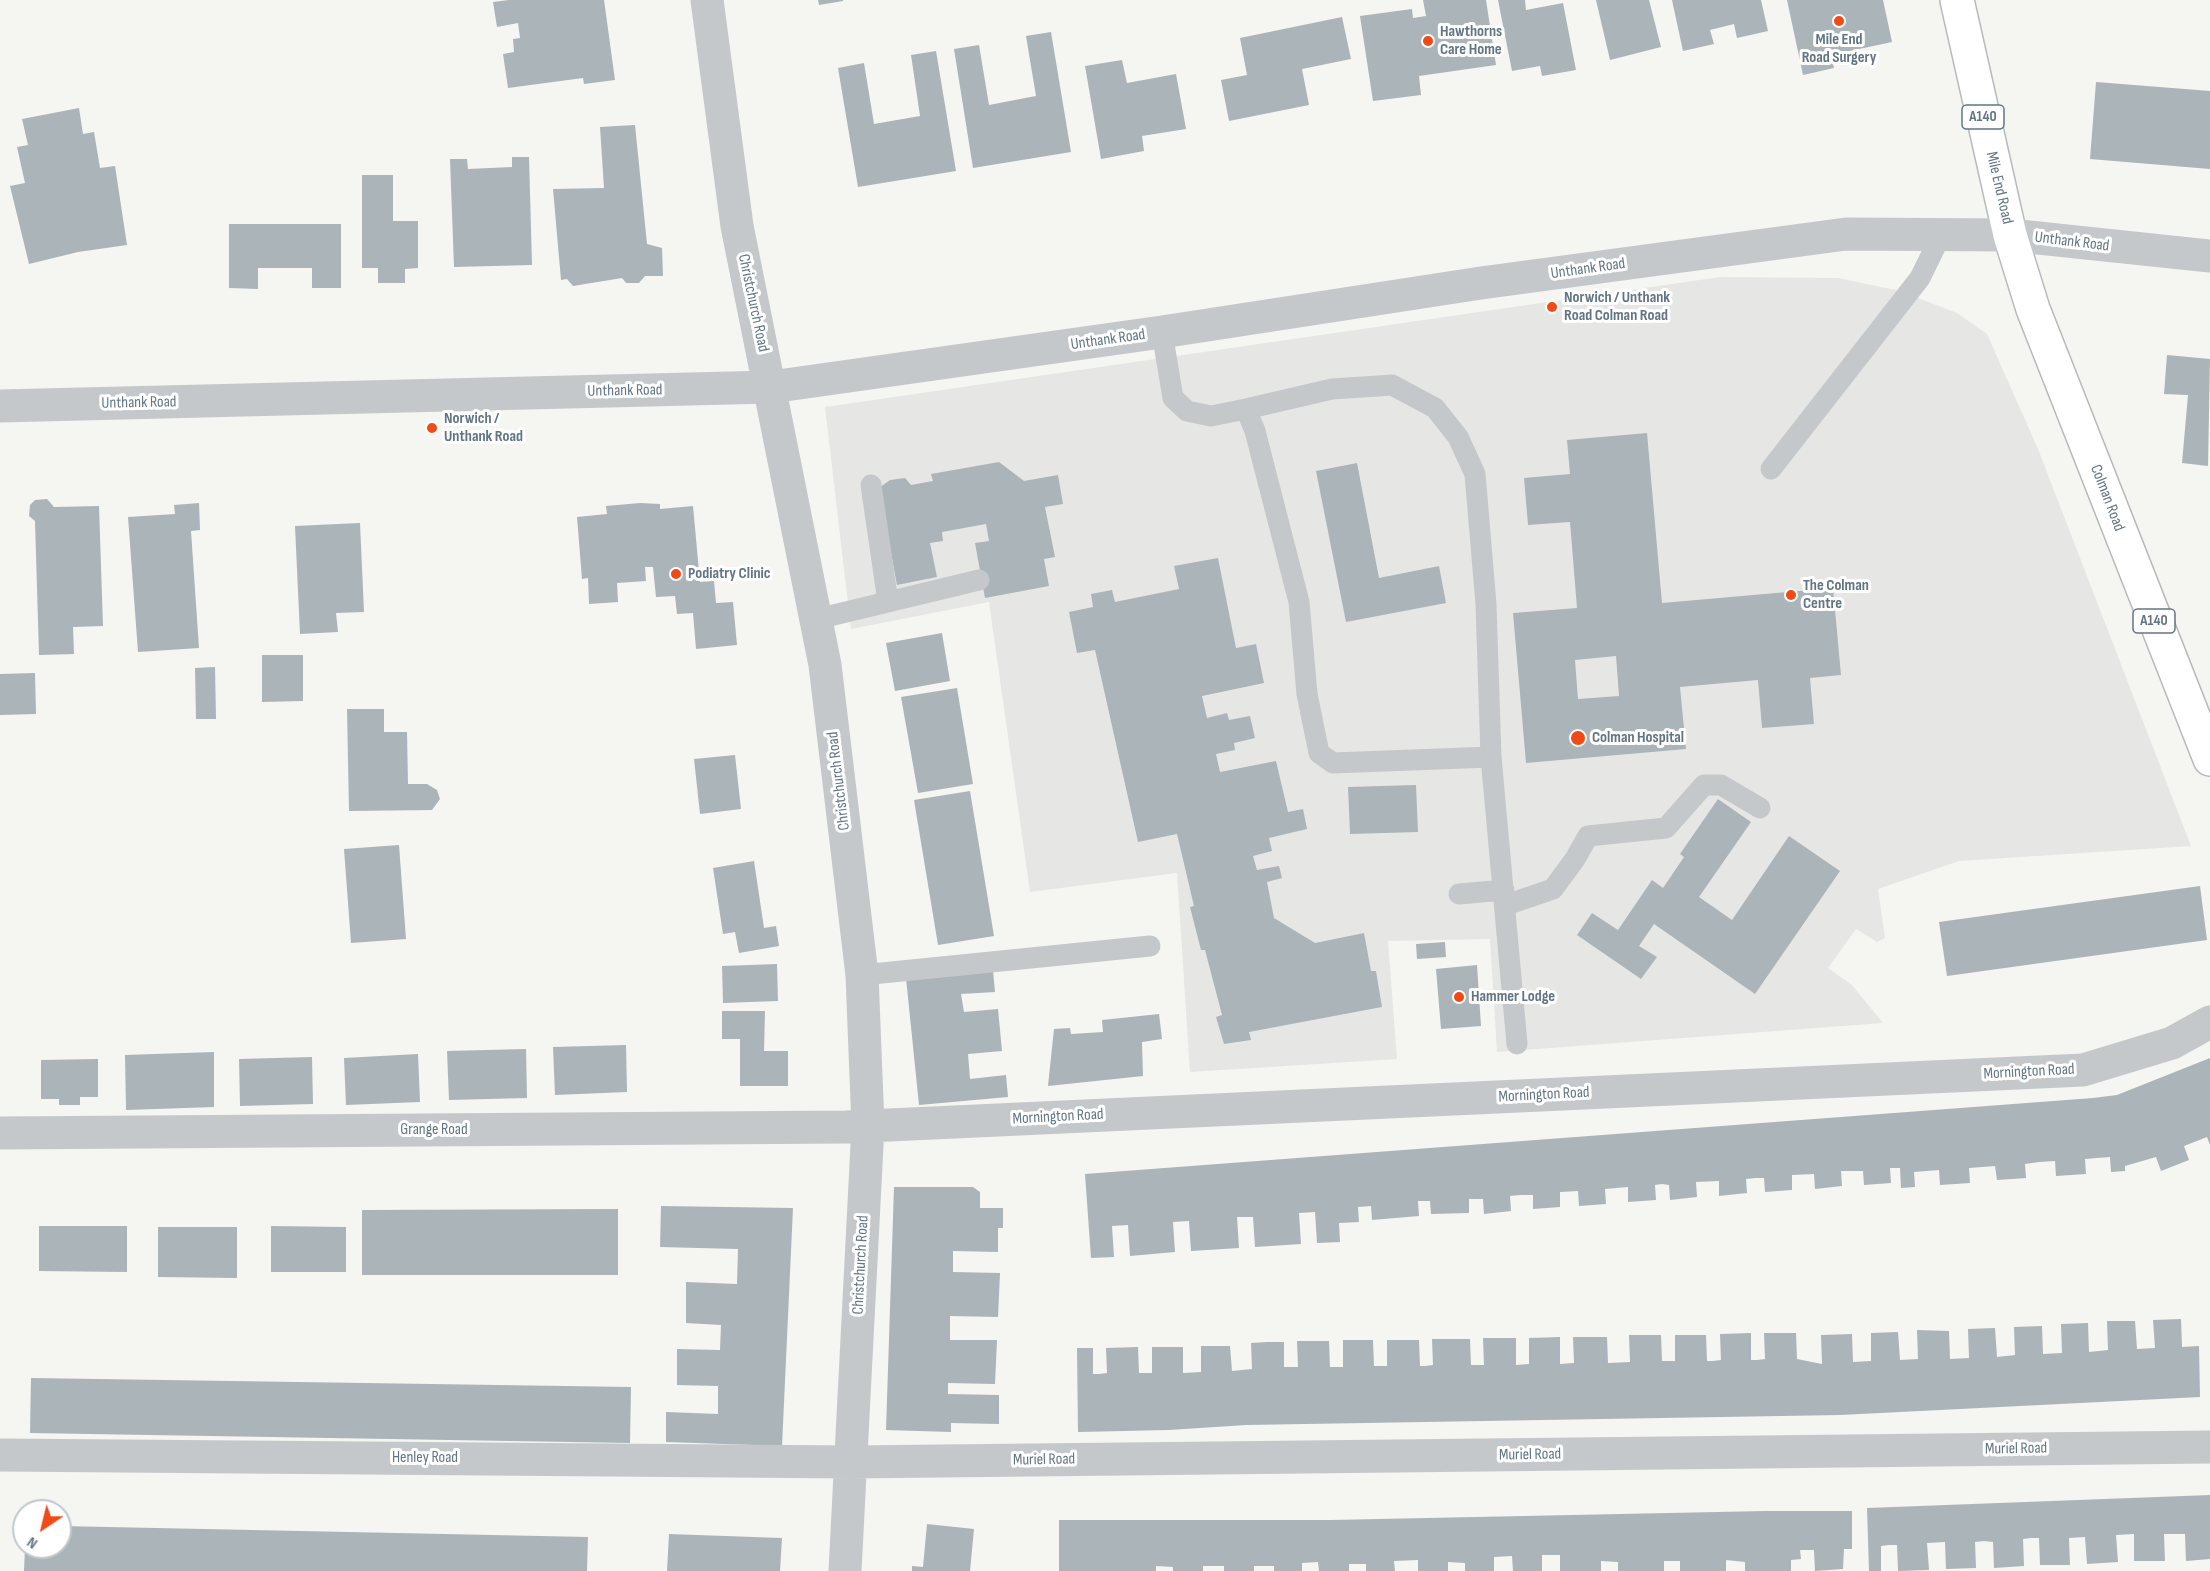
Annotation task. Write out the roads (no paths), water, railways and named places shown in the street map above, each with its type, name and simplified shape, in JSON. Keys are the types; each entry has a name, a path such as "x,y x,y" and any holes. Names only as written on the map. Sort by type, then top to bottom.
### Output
{"highway":[{"name":"Mile End Road","path":"1957,0 2010,235"},
{"name":"Colman Road","path":"2010,235 2044,339 2210,759"}],"street":[{"name":"Christchurch Road","path":"707,0 737,226 825,665 862,975 868,1126 845,1571"},
{"name":"Unthank Road","path":"0,406 771,387 1162,332 1481,283 1834,236 1942,233 2010,235 2210,256"},
{"name":"Mornington Road","path":"868,1126 2084,1070 2172,1043 2210,1022"},
{"name":"Grange Road","path":"0,1133 868,1126"},
{"name":"Muriel Road","path":"851,1462 2210,1447"},
{"name":"Henley Road","path":"0,1455 851,1462"}],"lane":[{"path":"1771,469 1920,278 1942,233"},
{"path":"1162,332 1173,398 1187,411 1211,416 1332,388 1392,386 1435,408 1458,437 1475,474 1486,604 1491,757 1517,1044"},
{"path":"1246,409 1255,431 1299,602 1307,694 1319,753 1333,763 1491,757"},
{"path":"871,485 888,602"},
{"path":"817,619 979,580"},
{"path":"1459,894 1505,898 1553,889 1575,859 1588,836 1666,828 1704,785 1721,785 1760,808"},
{"path":"862,975 1150,946"}],"place":[{"name":"Mile End Road Surgery","path":"1839,21"},
{"name":"Hawthorns Care Home","path":"1428,41"},
{"name":"Norwich / Unthank Road Colman Road","path":"1552,307"},
{"name":"Norwich / Unthank Road","path":"432,428"},
{"name":"Podiatry Clinic","path":"676,574"},
{"name":"The Colman Centre","path":"1791,595"},
{"name":"Colman Hospital","path":"1578,738"},
{"name":"Hammer Lodge","path":"1459,997"}]}
